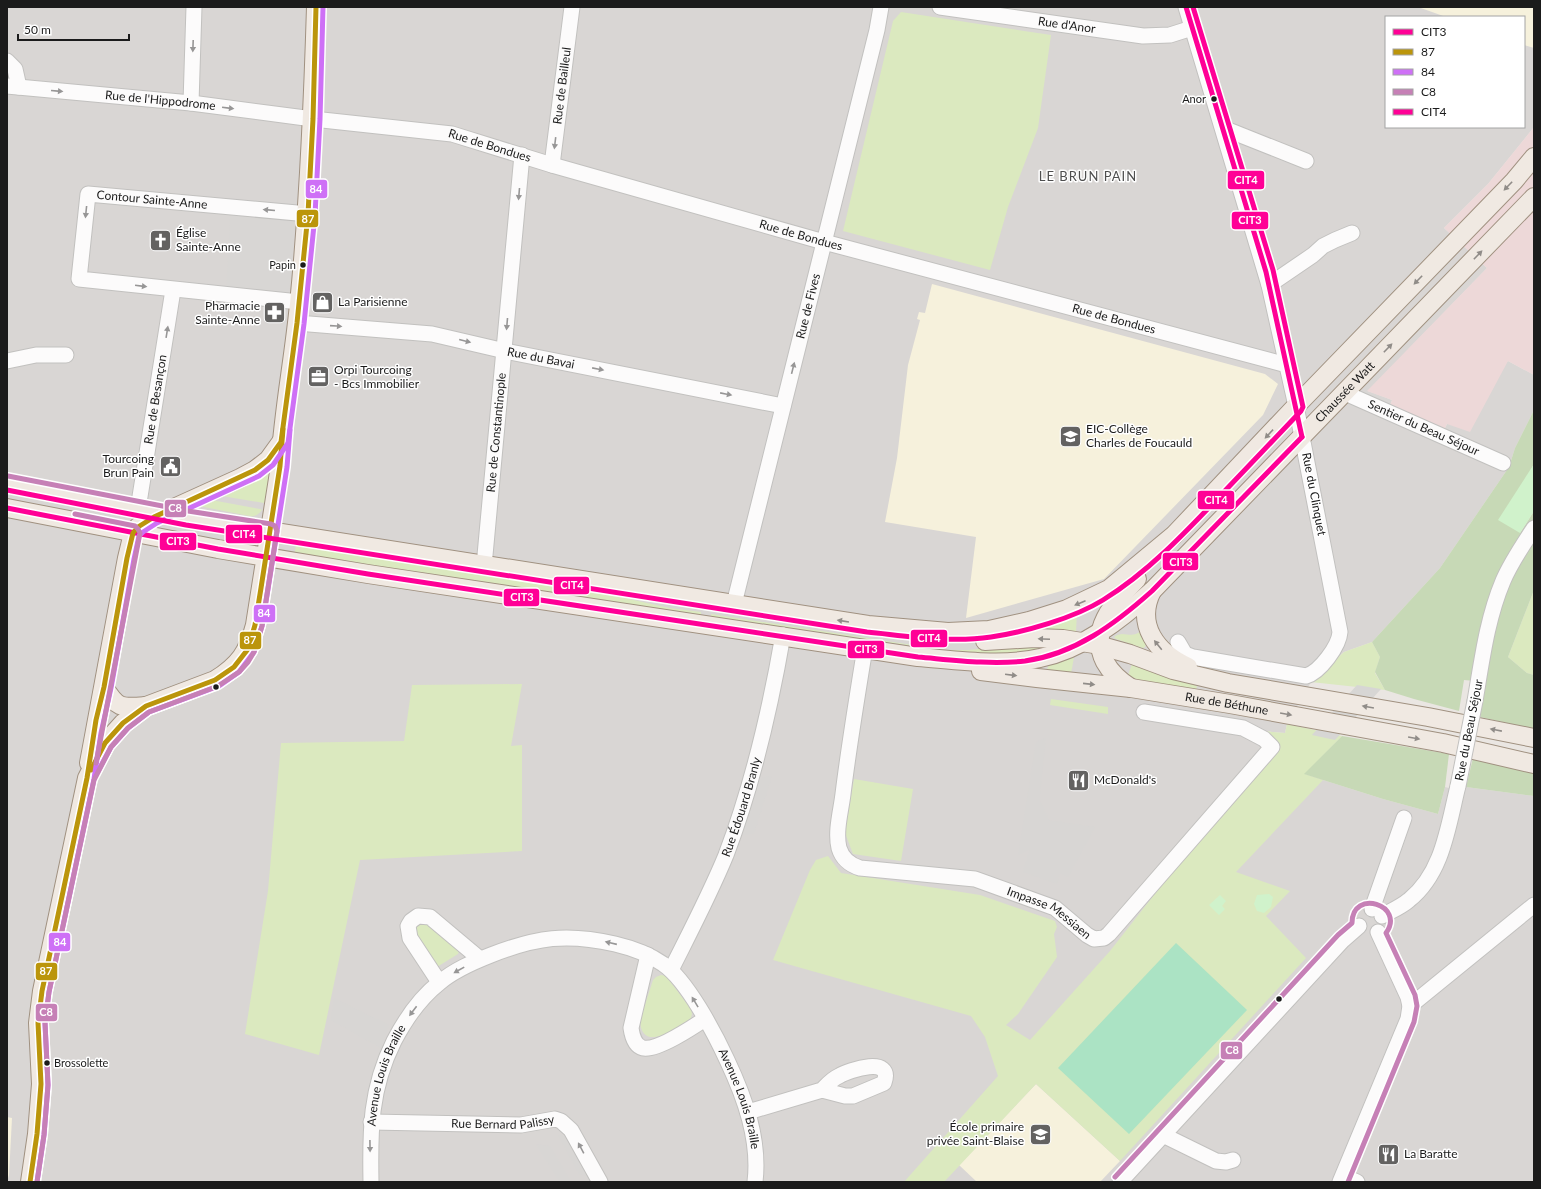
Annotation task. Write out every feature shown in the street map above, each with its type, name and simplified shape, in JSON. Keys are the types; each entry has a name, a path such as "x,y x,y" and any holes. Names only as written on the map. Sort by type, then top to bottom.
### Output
{"main road":[{"path":"104,687 117,704 128,708 146,706 215,680 234,667 242,658 248,648 255,626 280,466 281,442 297,323 308,214 313,119 316,7"},
{"path":"1094,639 1121,595 1150,565 1174,536 1296,406 1514,180 1534,157"},
{"name":"Chaussée Watt","path":"7,508 182,542 368,574 918,656 994,662 1028,660 1047,657 1094,639 1152,591 1534,197"},
{"path":"30,1182 37,1134 41,1084 38,1033 40,1006 88,778 92,743 133,533 145,522 162,513 255,470 268,460 281,442"},
{"path":"7,483 187,518 484,566 868,625 967,632 989,630 1029,621 1067,609 1109,589 1174,536"},
{"path":"182,542 187,518 195,499"},
{"name":"Rue de Béthune","path":"1152,591 1148,598 1145,611 1147,627 1156,643 1173,659 1186,666 1228,683"},
{"path":"868,625 901,634 949,642 1035,638 1094,639"},
{"path":"1094,639 1102,656 1115,676 1131,688"},
{"name":"Rue de Béthune","path":"1094,639 1173,670 1228,683 1428,717 1534,738"},
{"name":"Rue de Béthune","path":"918,656 961,667 989,672 1131,688 1230,704 1443,743 1534,764"},
{"path":"88,778 106,742 113,733 123,723 146,706"}],"street":[{"path":"191,103 194,7"},
{"name":"Rue de Bailleul","path":"552,165 572,7"},
{"name":"Rue de Fives","path":"734,604 877,30 881,7"},
{"name":"Rue d'Anor","path":"940,7 1143,36 1170,35 1192,28"},
{"name":"Rue du Clinquet","path":"1178,642 1185,654 1193,658 1302,676 1313,673 1335,646 1340,636 1340,628 1296,406 1269,285 1186,7"},
{"path":"7,61 15,69 13,87"},
{"name":"Rue de l'Hippodrome","path":"13,87 191,103 313,119"},
{"name":"Rue de Bondues","path":"313,119 452,134 552,165 824,242 1287,364"},
{"path":"1223,128 1306,161"},
{"name":"Rue de Constantinople","path":"484,566 522,155"},
{"name":"Contour Sainte-Anne","path":"299,302 79,279 88,194 308,214"},
{"path":"1269,285 1313,255 1323,246 1352,233"},
{"name":"Rue de Besançon","path":"138,509 173,290"},
{"name":"Rue du Bavai","path":"297,323 432,334 505,351 783,406"},
{"path":"7,361 36,355 66,355"},
{"name":"Sentier du Beau Séjour","path":"1345,392 1503,463"},
{"name":"Rue du Beau Séjour","path":"1377,913 1412,897 1423,885 1435,867 1443,846 1458,786 1488,629 1500,591 1515,557 1534,528"},
{"name":"Rue Édouard Branly","path":"671,970 715,880 732,837 760,749 784,635"},
{"name":"Impasse Messiaen","path":"865,648 838,834 840,850 844,858 854,866 860,868 975,879 988,883 1055,908 1087,935 1094,939 1104,938 1109,934 1272,747 1264,738 1243,728 1144,712"},
{"path":"1377,913 1366,910 1361,914 1359,926 1366,933 1372,934 1378,932 1382,928 1383,924 1377,913 1404,818"},
{"path":"1410,1006 1534,905"},
{"path":"439,982 410,938 408,926 418,916 430,917 480,959"},
{"path":"1120,1182 1343,940 1359,926"},
{"path":"1357,1182 1341,1179 1408,1019 1410,1006 1378,932"},
{"name":"Avenue Louis Braille","path":"371,1182 371,1122 376,1092 383,1067 395,1039 413,1011 439,982 480,959 531,942 565,937 592,939 612,943 648,955 671,970 684,986 705,1019 738,1081 748,1112 755,1157 755,1182"},
{"path":"648,955 631,1028 638,1045 642,1047 653,1047 671,1039 705,1019"},
{"path":"748,1112 822,1090"},
{"name":"Rue Bernard Palissy","path":"371,1122 521,1125 555,1119 567,1125 571,1130 600,1182"},
{"path":"1163,1135 1216,1161 1221,1162 1233,1160"}],"shaded area":[{"path":"7,7 1534,7 1534,127 1488,184 1444,228 1487,268 1368,391 1392,400 1389,408 1443,432 1447,424 1508,361 1534,375 1534,410 1515,448 1509,467 1440,568 1372,642 1344,652 1311,682 1287,724 1285,733 1263,731 1304,774 1383,799 1438,814 1445,787 1464,792 1466,787 1534,796 1534,1182 7,1182"},
{"path":"1418,7 1534,7 1534,48 1525,45 1525,16 1443,16"},
{"path":"1534,127 1534,375 1508,361 1470,432 1447,424 1443,432 1389,409 1392,400 1367,391 1487,268 1444,228 1488,184"},
{"path":"231,200 295,204 289,295 226,291"},
{"name":"EIC-Collège Charles de Foucauld","path":"932,284 1265,374 1278,384 1263,415 1104,579 966,618 976,537 885,522 897,458 908,365 920,320 917,319 919,312 925,313"},
{"path":"1046,738 1040,801 1049,820 1095,827 1068,877 1060,873 1057,884 1023,872 1030,849 1018,855 1036,742"},
{"path":"772,776 754,834 741,835 759,778"},
{"path":"334,998 389,1025 381,1048 331,1020"},
{"name":"École primaire privée Saint-Blaise","path":"1036,1084 1120,1161 1100,1182 977,1182 959,1165"},
{"path":"7,1117 12,1118 9,1175 7,1182"},
{"path":"558,1135 570,1136 594,1179 579,1174"},
{"path":"536,1144 550,1146 571,1182 560,1182"}],"green space":[{"path":"901,12 1051,35 1038,128 1008,207 990,270 843,231 893,21"},
{"path":"1534,410 1534,464 1530,472 1520,533 1534,511 1534,590 1508,657 1527,673 1534,675 1534,729 1480,717 1486,682 1464,680 1459,711 1385,690 1375,672 1380,657 1372,642 1440,568 1509,467 1515,448"},
{"path":"1534,464 1534,511 1520,533 1498,520"},
{"path":"266,472 271,472 268,493 264,503 216,495"},
{"path":"206,499 262,510 256,515 251,516 199,506"},
{"path":"296,545 574,587 670,608 701,612 701,616 294,556"},
{"path":"1534,590 1534,675 1527,673 1508,657"},
{"path":"1077,611 1076,632 1040,631 1037,629 1038,627"},
{"path":"711,614 945,650 968,650 1001,647 1045,648 1043,650 984,656 711,617"},
{"path":"1141,631 1146,644 1143,648 1114,637 1121,634 1134,635"},
{"path":"1372,642 1380,657 1375,673 1385,690 1311,682 1344,652"},
{"path":"1074,657 1071,674 1047,669 1049,665"},
{"path":"1132,664 1197,686 1196,690 1138,680 1128,675"},
{"path":"522,684 511,746 522,745 522,851 360,860 319,1055 245,1034 268,891 281,743 404,741 412,685"},
{"path":"1051,699 1108,707 1108,714 1050,705"},
{"path":"1287,724 1342,736 1305,774 1323,780 1236,872 1290,891 1266,916 1306,958 1120,1161 1036,1084 944,1182 904,1182 998,1076 985,1037 971,1016 773,960 810,870 816,860 828,856 841,873 980,895 1055,921 1057,927 1054,934 1057,957 1018,1014 1006,1025 1030,1040 1110,951 1176,867 1278,748 1263,731 1285,733"},
{"path":"1342,736 1449,754 1445,787 1438,814 1383,799 1304,774"},
{"path":"1473,758 1534,771 1534,796 1466,787"},
{"path":"854,779 913,789 901,861 853,854 845,833"},
{"path":"1269,894 1273,897 1271,907 1264,913 1257,911 1254,904 1257,895"},
{"path":"1220,895 1226,901 1222,906 1225,909 1219,915 1209,905"},
{"path":"427,922 459,951 458,954 437,967 431,966 413,928 417,924"},
{"path":"1176,943 1247,1010 1129,1134 1058,1068"},
{"path":"661,975 666,976 691,1009 692,1014 690,1021 668,1033 653,1037 646,1035 642,1030 640,1020 653,980"}],"pier":[{"path":"1357,685 1381,689 1335,740 1312,735"}],"transit line":[{"name":"87","path":"30,1182 37,1134 41,1084 38,1023 42,991 87,778 96,720 104,687 127,558 133,533 138,527 154,517 255,470 268,460 281,442 297,323 308,214 313,119 316,7"},
{"name":"84","path":"37,1182 44,1135 48,1085 45,1023 49,992 94,779 101,733 111,688 139,536 157,523 259,476 273,465 288,443 304,324 315,215 320,119 323,7"},
{"name":"CIT3","path":"1186,7 1266,272 1302,437"},
{"name":"CIT4","path":"7,490 186,525 867,632 929,638 976,639 1019,632 1078,613 1103,600 1135,578 1150,565 1193,524 1301,411 1303,407 1273,270 1193,7"},
{"name":"87","path":"91,770 105,743 123,723 146,706 215,680 234,667 248,649 255,625 261,588 280,466 283,429"},
{"name":"84","path":"97,773 111,747 128,728 149,712 219,686 239,672 254,652 262,626 287,467 290,430"},
{"name":"CIT3","path":"7,508 218,549 368,574 918,657 972,662 1012,662 1025,661 1061,652 1093,636 1124,615 1152,591 1302,437"},
{"name":"C8","path":"8,476 188,511 271,524 275,526 277,531 262,626 254,652 248,662 239,672 218,686 149,712 128,728 111,747 94,780 49,992 45,1023 48,1085 44,1135 37,1182"},
{"name":"C8","path":"75,514 135,526 140,533 96,763"},
{"name":"C8","path":"1115,1177 1338,935 1352,923 1354,912 1360,906 1368,903 1376,904 1384,908 1389,915 1390,923 1386,933 1415,995 1417,1006 1414,1022 1348,1182"}],"place":[{"name":"Anor","path":"1214,99"},
{"name":"Église Sainte-Anne","path":"160,240"},
{"name":"Papin","path":"303,265"},
{"name":"La Parisienne","path":"322,302"},
{"name":"Pharmacie Sainte-Anne","path":"275,313"},
{"name":"Orpi Tourcoing - Bcs Immobilier","path":"318,377"},
{"name":"EIC-Collège Charles de Foucauld","path":"1071,436"},
{"name":"Tourcoing Brun Pain","path":"170,466"},
{"name":"McDonald's","path":"1078,780"},
{"name":"Brossolette","path":"47,1063"},
{"name":"École primaire privée Saint-Blaise","path":"1040,1134"},
{"name":"La Baratte","path":"1388,1154"}],"district":[{"name":"LE BRUN PAIN","path":"1088,176"}]}
